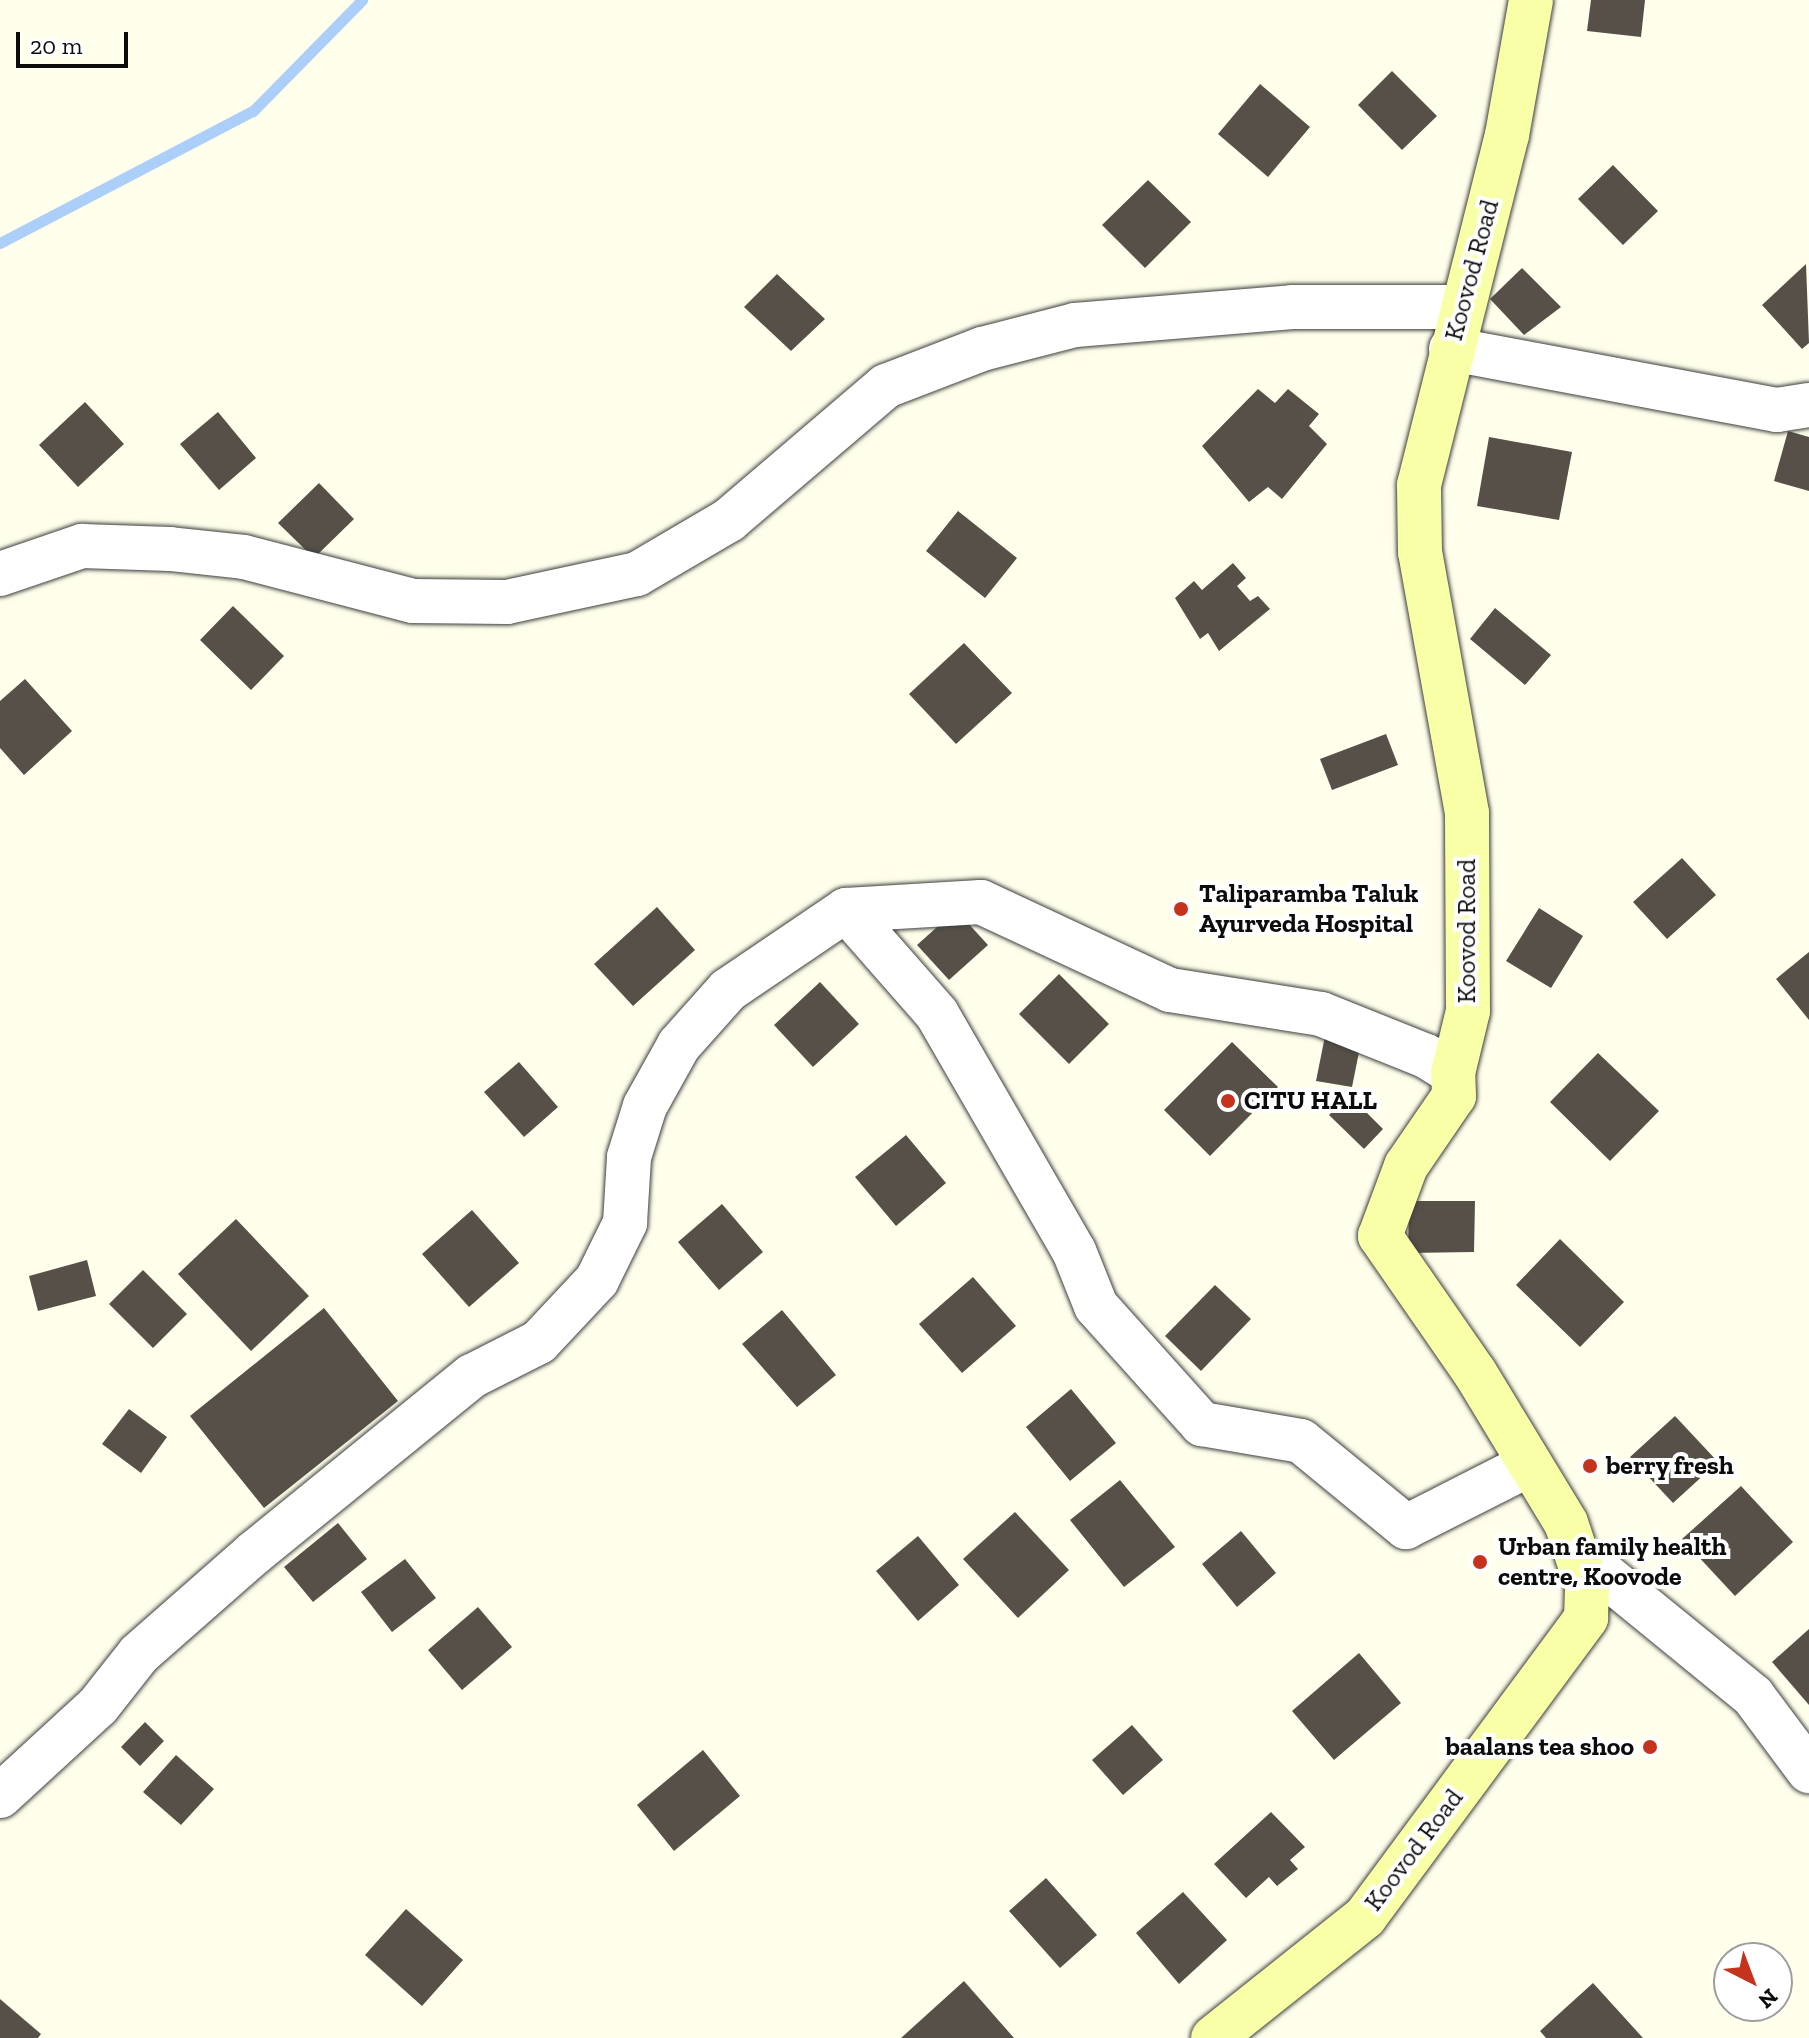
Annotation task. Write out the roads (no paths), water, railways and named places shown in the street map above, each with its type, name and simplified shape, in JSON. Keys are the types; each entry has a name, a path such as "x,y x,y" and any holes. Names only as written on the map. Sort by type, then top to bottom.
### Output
{"main road":[{"name":"Koovod Road","path":"1213,2038 1365,1917 1586,1618 1587,1586 1566,1523 1380,1236 1406,1166 1454,1096 1453,1073 1468,1011 1467,813 1420,552 1419,485 1461,307 1507,135 1531,0"}],"street":[{"path":"0,574 82,546 170,549 244,557 413,601 507,602 637,574 729,520 886,386 982,349 1075,325 1292,307 1461,307"},
{"path":"1451,349 1777,410 1809,405"},
{"path":"0,1796 98,1706 139,1654 254,1553 472,1376 549,1332 597,1280 625,1223 629,1157 645,1106 679,1045 728,990 846,910 981,902 1170,990 1321,1014 1426,1056 1453,1073"},
{"path":"846,910 937,1014 1074,1251 1096,1306 1202,1424 1301,1441 1406,1527 1530,1464"},
{"path":"1587,1586 1606,1576 1753,1696 1809,1771"}],"waterway":[{"path":"0,243 253,111 362,0"}],"place":[{"name":"Taliparamba Taluk Ayurveda Hospital","path":"1181,909"},
{"name":"CITU HALL","path":"1228,1101"},
{"name":"berry fresh","path":"1590,1466"},
{"name":"Urban family health centre, Koovode","path":"1480,1562"},
{"name":"baalans tea shoo","path":"1650,1747"}]}
